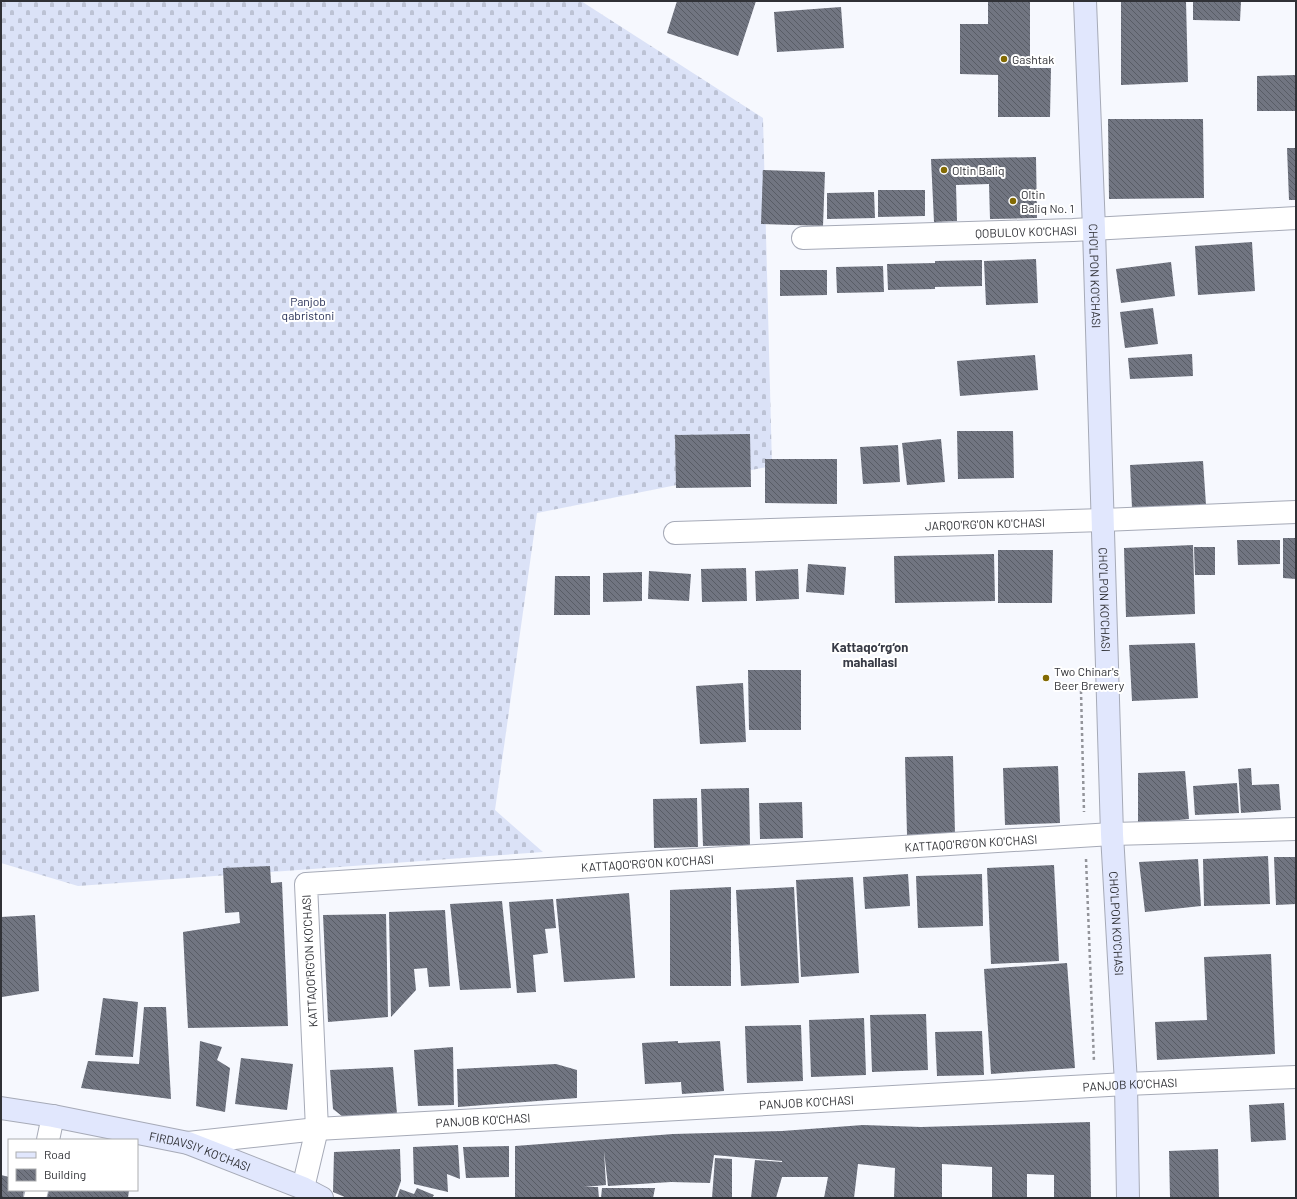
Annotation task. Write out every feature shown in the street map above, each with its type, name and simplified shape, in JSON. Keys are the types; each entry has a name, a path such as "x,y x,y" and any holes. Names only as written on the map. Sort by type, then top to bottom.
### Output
{"street":[{"name":"CHO'LPON KO'CHASI","path":"1085,1 1094,229 1112,834 1126,1084 1128,1198"},
{"name":"QOBULOV KO'CHASI","path":"803,238 1094,229 1296,218"},
{"name":"JARQO'RG'ON KO'CHASI","path":"674,533 1103,520 1296,512"},
{"name":"KATTAQO'RG'ON KO'CHASI","path":"303,1188 317,1129 306,884 1112,834 1296,829"},
{"name":"PANJOB KO'CHASI","path":"188,1143 317,1129 1126,1084 1296,1077"},
{"name":"FIRDAVSIY KO'CHASI","path":"1,1108 53,1116 188,1143 303,1188 322,1198"},
{"path":"48,1139 53,1116"}],"green space":[{"name":"Panjob qabristoni","path":"1,1 581,1 763,118 772,466 537,513 495,810 543,852 78,886 1,863"}],"building":[{"path":"677,1 756,1 738,56 667,33"},
{"path":"988,1 1030,1 1030,68 1051,68 1050,117 998,117 998,75 960,74 960,24 988,24"},
{"path":"1121,1 1186,1 1188,82 1121,85"},
{"path":"1193,1 1241,1 1240,21 1193,20"},
{"path":"841,7 844,48 777,52 774,12"},
{"path":"1296,75 1296,111 1257,111 1257,76"},
{"path":"1108,119 1203,119 1204,198 1109,199"},
{"path":"1287,148 1296,148 1296,200 1289,200"},
{"name":"Oltin Baliq No. 1","path":"1036,157 1037,218 990,219 989,184 956,185 957,221 934,222 931,159"},
{"path":"763,170 825,172 823,226 761,224"},
{"path":"878,190 925,190 925,216 878,217"},
{"path":"874,192 875,218 827,219 827,193"},
{"path":"1252,242 1255,291 1198,295 1195,246"},
{"path":"1036,259 1038,303 986,305 984,261"},
{"path":"982,260 982,286 888,290 887,264"},
{"path":"1171,262 1175,296 1121,303 1116,269"},
{"path":"883,266 884,292 837,293 836,267"},
{"path":"780,270 827,270 827,295 780,296"},
{"path":"1153,308 1158,344 1125,348 1120,312"},
{"path":"1192,354 1193,376 1130,379 1128,358"},
{"path":"1035,355 1038,390 960,396 957,361"},
{"path":"957,431 1013,431 1014,478 958,479"},
{"path":"750,434 751,487 676,488 675,435"},
{"path":"941,439 945,482 907,485 902,443"},
{"path":"898,445 900,482 863,484 860,447"},
{"path":"765,459 837,459 837,504 765,503"},
{"path":"1203,461 1206,505 1132,508 1130,465"},
{"path":"1283,538 1296,538 1296,579 1283,578"},
{"path":"1237,540 1280,540 1280,564 1238,565"},
{"path":"1193,545 1195,614 1126,617 1124,548"},
{"path":"1194,547 1215,547 1215,575 1195,575"},
{"path":"998,550 1053,550 1052,603 998,603"},
{"path":"994,554 995,601 895,603 894,556"},
{"path":"808,564 846,567 844,595 806,592"},
{"path":"746,568 747,601 702,602 701,569"},
{"path":"798,569 799,599 756,601 755,571"},
{"path":"649,571 691,574 689,601 648,599"},
{"path":"642,572 642,601 603,602 603,573"},
{"path":"555,576 590,576 590,615 554,615"},
{"path":"1195,643 1198,698 1132,701 1129,645"},
{"path":"748,670 801,670 801,730 749,730"},
{"path":"743,683 746,742 700,744 696,686"},
{"path":"953,756 955,834 907,835 905,757"},
{"path":"1058,766 1060,823 1005,825 1003,768"},
{"path":"1251,768 1252,785 1279,784 1281,810 1241,813 1238,769"},
{"path":"1185,771 1189,819 1138,824 1138,773"},
{"path":"1237,783 1239,813 1195,815 1193,786"},
{"path":"749,788 750,845 703,846 701,789"},
{"path":"697,798 698,847 654,848 653,799"},
{"path":"802,802 803,838 760,839 759,803"},
{"path":"1268,856 1270,904 1204,906 1203,859"},
{"path":"1274,857 1296,857 1296,904 1276,905"},
{"path":"1198,859 1201,906 1145,912 1139,862"},
{"path":"1054,865 1059,961 991,964 987,868"},
{"path":"270,866 271,883 282,882 288,1026 188,1028 183,932 240,923 239,912 225,913 223,868"},
{"path":"908,874 910,906 865,909 863,877"},
{"path":"982,874 983,926 918,928 916,876"},
{"path":"853,877 859,973 801,977 796,880"},
{"path":"731,887 731,986 670,986 670,890"},
{"path":"794,887 799,983 741,986 736,890"},
{"path":"629,893 635,978 564,982 556,899"},
{"path":"553,899 556,928 545,929 548,953 533,955 536,992 517,993 509,902"},
{"path":"502,901 511,988 460,990 450,904"},
{"path":"445,910 450,986 429,987 427,968 414,969 416,990 391,1017 389,912"},
{"path":"386,914 388,1017 328,1022 323,915"},
{"path":"35,915 39,991 2,997 1,917"},
{"path":"1271,954 1275,1054 1157,1060 1155,1022 1207,1020 1204,957"},
{"path":"1067,963 1075,1068 991,1074 984,969"},
{"path":"103,998 138,1002 133,1057 95,1055"},
{"path":"144,1007 166,1007 171,1099 81,1088 88,1061 139,1064"},
{"path":"926,1014 928,1070 872,1072 870,1015"},
{"path":"864,1018 866,1075 811,1077 809,1020"},
{"path":"801,1025 803,1081 747,1083 745,1026"},
{"path":"982,1031 984,1075 937,1076 935,1032"},
{"path":"200,1041 222,1047 217,1060 230,1068 225,1112 196,1106"},
{"path":"678,1041 678,1043 720,1041 724,1091 682,1094 681,1082 645,1084 642,1043"},
{"path":"453,1047 454,1105 418,1106 414,1050"},
{"path":"241,1058 293,1064 287,1110 235,1104"},
{"path":"556,1064 577,1070 577,1098 458,1107 457,1069"},
{"path":"393,1067 397,1114 347,1120 333,1109 330,1070"},
{"path":"1284,1103 1286,1140 1251,1142 1249,1105"},
{"path":"1090,1122 1091,1198 1054,1198 1054,1175 1027,1174 1027,1198 992,1198 992,1167 942,1164 942,1198 894,1198 895,1168 858,1164 854,1198 824,1198 828,1177 782,1177 776,1198 751,1198 755,1160 782,1161 714,1155 710,1183 671,1182 608,1186 604,1151 606,1185 584,1187 598,1187 599,1198 515,1198 515,1146 673,1134 782,1131 863,1125 921,1127"},
{"path":"458,1145 460,1179 447,1174 448,1192 414,1184 413,1147"},
{"path":"509,1146 509,1177 466,1178 463,1147"},
{"path":"400,1149 401,1181 395,1198 347,1198 333,1192 334,1152"},
{"path":"1218,1149 1219,1198 1170,1198 1169,1151"},
{"path":"715,1158 732,1159 732,1198 712,1198"},
{"path":"1,1175 8,1177 8,1191 24,1191 23,1198 1,1198"},
{"path":"417,1188 434,1195 432,1198 397,1198 400,1189 414,1194"},
{"path":"602,1188 655,1188 653,1198 601,1198"},
{"path":"48,1191 129,1191 128,1198 46,1198"}],"place":[{"name":"Gashtak","path":"1004,59"},
{"name":"Oltin Baliq","path":"944,170"},
{"name":"Oltin Baliq No. 1","path":"1013,201"},
{"name":"Two Chinar's Beer Brewery","path":"1046,678"}],"district":[{"name":"Kattaqo‘rg‘on mahallasi","path":"870,654"}]}
